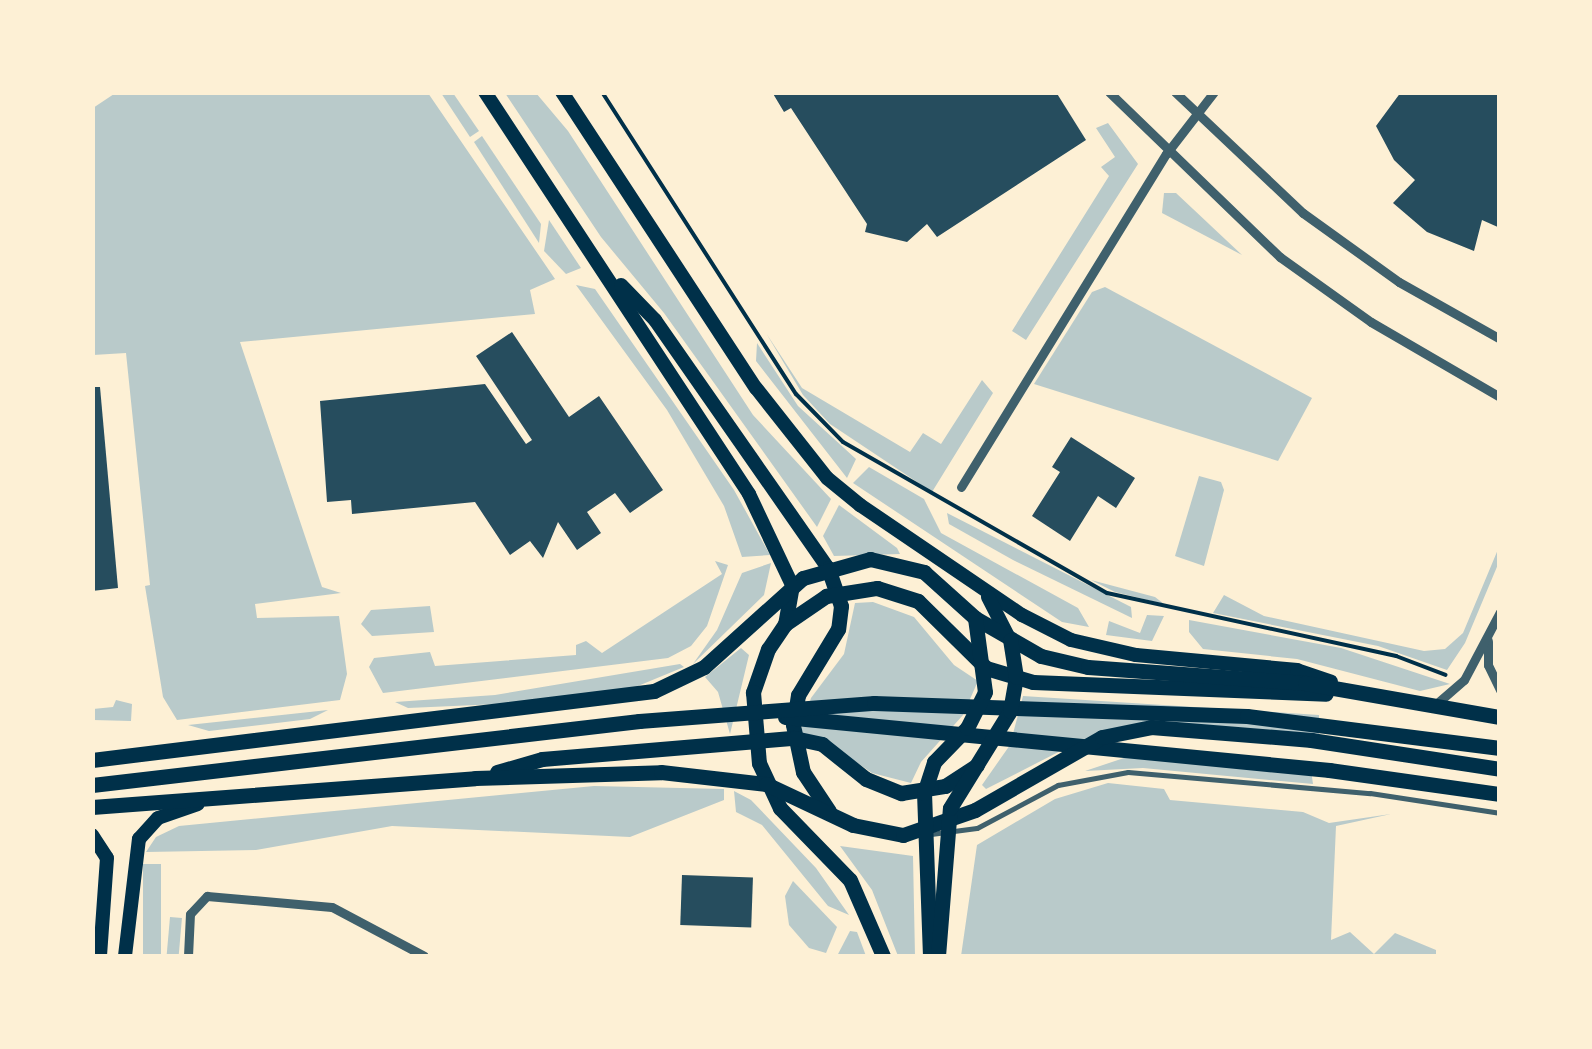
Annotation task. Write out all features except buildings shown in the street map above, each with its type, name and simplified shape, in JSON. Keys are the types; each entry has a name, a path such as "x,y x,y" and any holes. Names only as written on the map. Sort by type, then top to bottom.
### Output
{"main road":[{"path":"485,92 606,270 639,331 749,494 792,585 785,624 758,670 755,743 766,784 850,880 883,956"},
{"path":"562,92 804,450 860,505 1041,626 1086,644 1297,670 1360,693"},
{"path":"606,270 655,320 828,568 838,592 838,629 798,695 794,738 803,772 832,814"},
{"path":"92,760 654,690 704,667 792,585 828,568 870,559 896,562 948,588 975,618 1010,640 1088,667 1256,678 1500,718"},
{"path":"938,956 953,796 1004,726 1016,678 1010,640 974,581"},
{"path":"785,624 838,592 878,588 918,601 986,668 1016,678 1360,693"},
{"path":"930,956 924,794 934,762 976,714 986,668 975,618"},
{"path":"92,784 546,732 874,702 1054,704 1326,724 1500,748"},
{"path":"731,713 1329,770 1500,794"},
{"path":"92,807 475,778 628,771 729,775 766,784 890,835 923,833 951,828 1102,737 1151,727 1312,740 1500,768"},
{"path":"475,778 542,759 794,738 822,744 877,786 924,794 976,765"},
{"path":"125,956 145,829 168,812 220,800"},
{"path":"92,835 107,858 98,892 100,956"},
{"path":"98,892 132,894"}],"street":[{"path":"1109,92 1166,154 1280,258 1371,322 1500,397"},
{"path":"1175,92 1194,116 1350,248 1500,339"},
{"path":"961,487 1166,154 1214,92"},
{"path":"1432,707 1464,680 1500,612"},
{"path":"1488,638 1488,665 1500,690"},
{"path":"188,956 190,914 208,896 308,902 356,918 424,956"}],"lane":[{"path":"951,828 1058,785 1128,772 1370,793 1500,813"}],"path":[{"path":"602,92 796,394 843,442 1107,594 1396,656 1456,679"}],"shaded area":[{"path":"117,92 428,93 555,279 530,290 535,314 240,342 322,587 341,593 255,604 257,618 339,616 347,674 340,700 177,720 163,697 145,586 150,585 126,353 93,355 93,108"},
{"path":"441,93 453,93 479,131 470,137"},
{"path":"505,93 536,93 568,131 753,415 831,499 817,527 664,313 601,237"},
{"path":"1108,123 1138,164 1026,340 1012,331 1109,176 1101,167 1115,157 1096,128"},
{"path":"482,136 541,224 539,243 474,142"},
{"path":"1164,193 1176,193 1242,255 1162,213"},
{"path":"549,220 581,268 566,274 544,251"},
{"path":"576,285 595,289 734,490 770,555 742,557 724,506 667,410"},
{"path":"1105,287 1312,398 1278,461 1034,384 1092,292"},
{"path":"766,333 802,388 910,452 923,433 941,444 982,380 993,393 932,492 830,424 803,395"},
{"path":"757,343 798,406 856,459 847,478 756,361"},
{"path":"869,467 924,499 941,533 1078,608 1089,627 1062,622 853,483"},
{"path":"1199,476 1221,482 1224,490 1204,566 1175,556"},
{"path":"839,505 900,554 834,556 823,536"},
{"path":"947,513 1131,607 1132,618 949,524"},
{"path":"1499,547 1499,562 1465,643 1447,670 1378,646 1213,613 1224,595 1264,616 1424,651 1445,649 1463,633"},
{"path":"715,561 728,565 707,626 691,646 668,658 383,693 369,667 374,658 430,652 435,666 576,655 576,645 586,641 602,653 722,574"},
{"path":"771,563 764,595 693,664 717,630 742,573"},
{"path":"1091,580 1155,597 1164,604 1115,592"},
{"path":"873,602 914,617 954,665 978,681 963,715 921,762 911,783 872,773 827,742 800,734 811,698 844,654 855,603"},
{"path":"430,606 434,632 372,636 361,624 371,610"},
{"path":"1147,615 1164,616 1152,641 1106,635 1109,621 1140,633"},
{"path":"1189,620 1341,648 1450,684 1420,691 1297,659 1203,649 1189,632"},
{"path":"741,648 749,655 730,734 718,692 705,677"},
{"path":"680,664 684,667 633,688 524,703 408,708 395,702 495,695"},
{"path":"1023,696 1319,715 1319,737 1210,725 1082,740 986,789 982,785 1010,745"},
{"path":"116,700 132,704 131,721 93,720 93,709 113,707"},
{"path":"328,710 310,719 209,731 188,725"},
{"path":"1142,752 1310,763 1313,784 1143,768 1085,771"},
{"path":"1108,783 1164,789 1170,800 1303,812 1329,823 1391,814 1336,826 1331,940 1350,932 1374,954 1395,933 1436,950 1436,956 961,956 977,845 1055,799"},
{"path":"594,786 724,789 724,800 630,837 392,826 256,850 146,852 156,837 179,826"},
{"path":"734,791 751,800 816,868 849,915 828,906 762,825 736,812"},
{"path":"840,846 913,856 915,956 898,956 872,890"},
{"path":"143,864 161,864 161,956 143,956"},
{"path":"793,881 837,927 826,953 809,948 789,925 785,896"},
{"path":"170,917 182,918 179,956 167,956"},
{"path":"850,931 857,932 866,956 837,956"}]}
